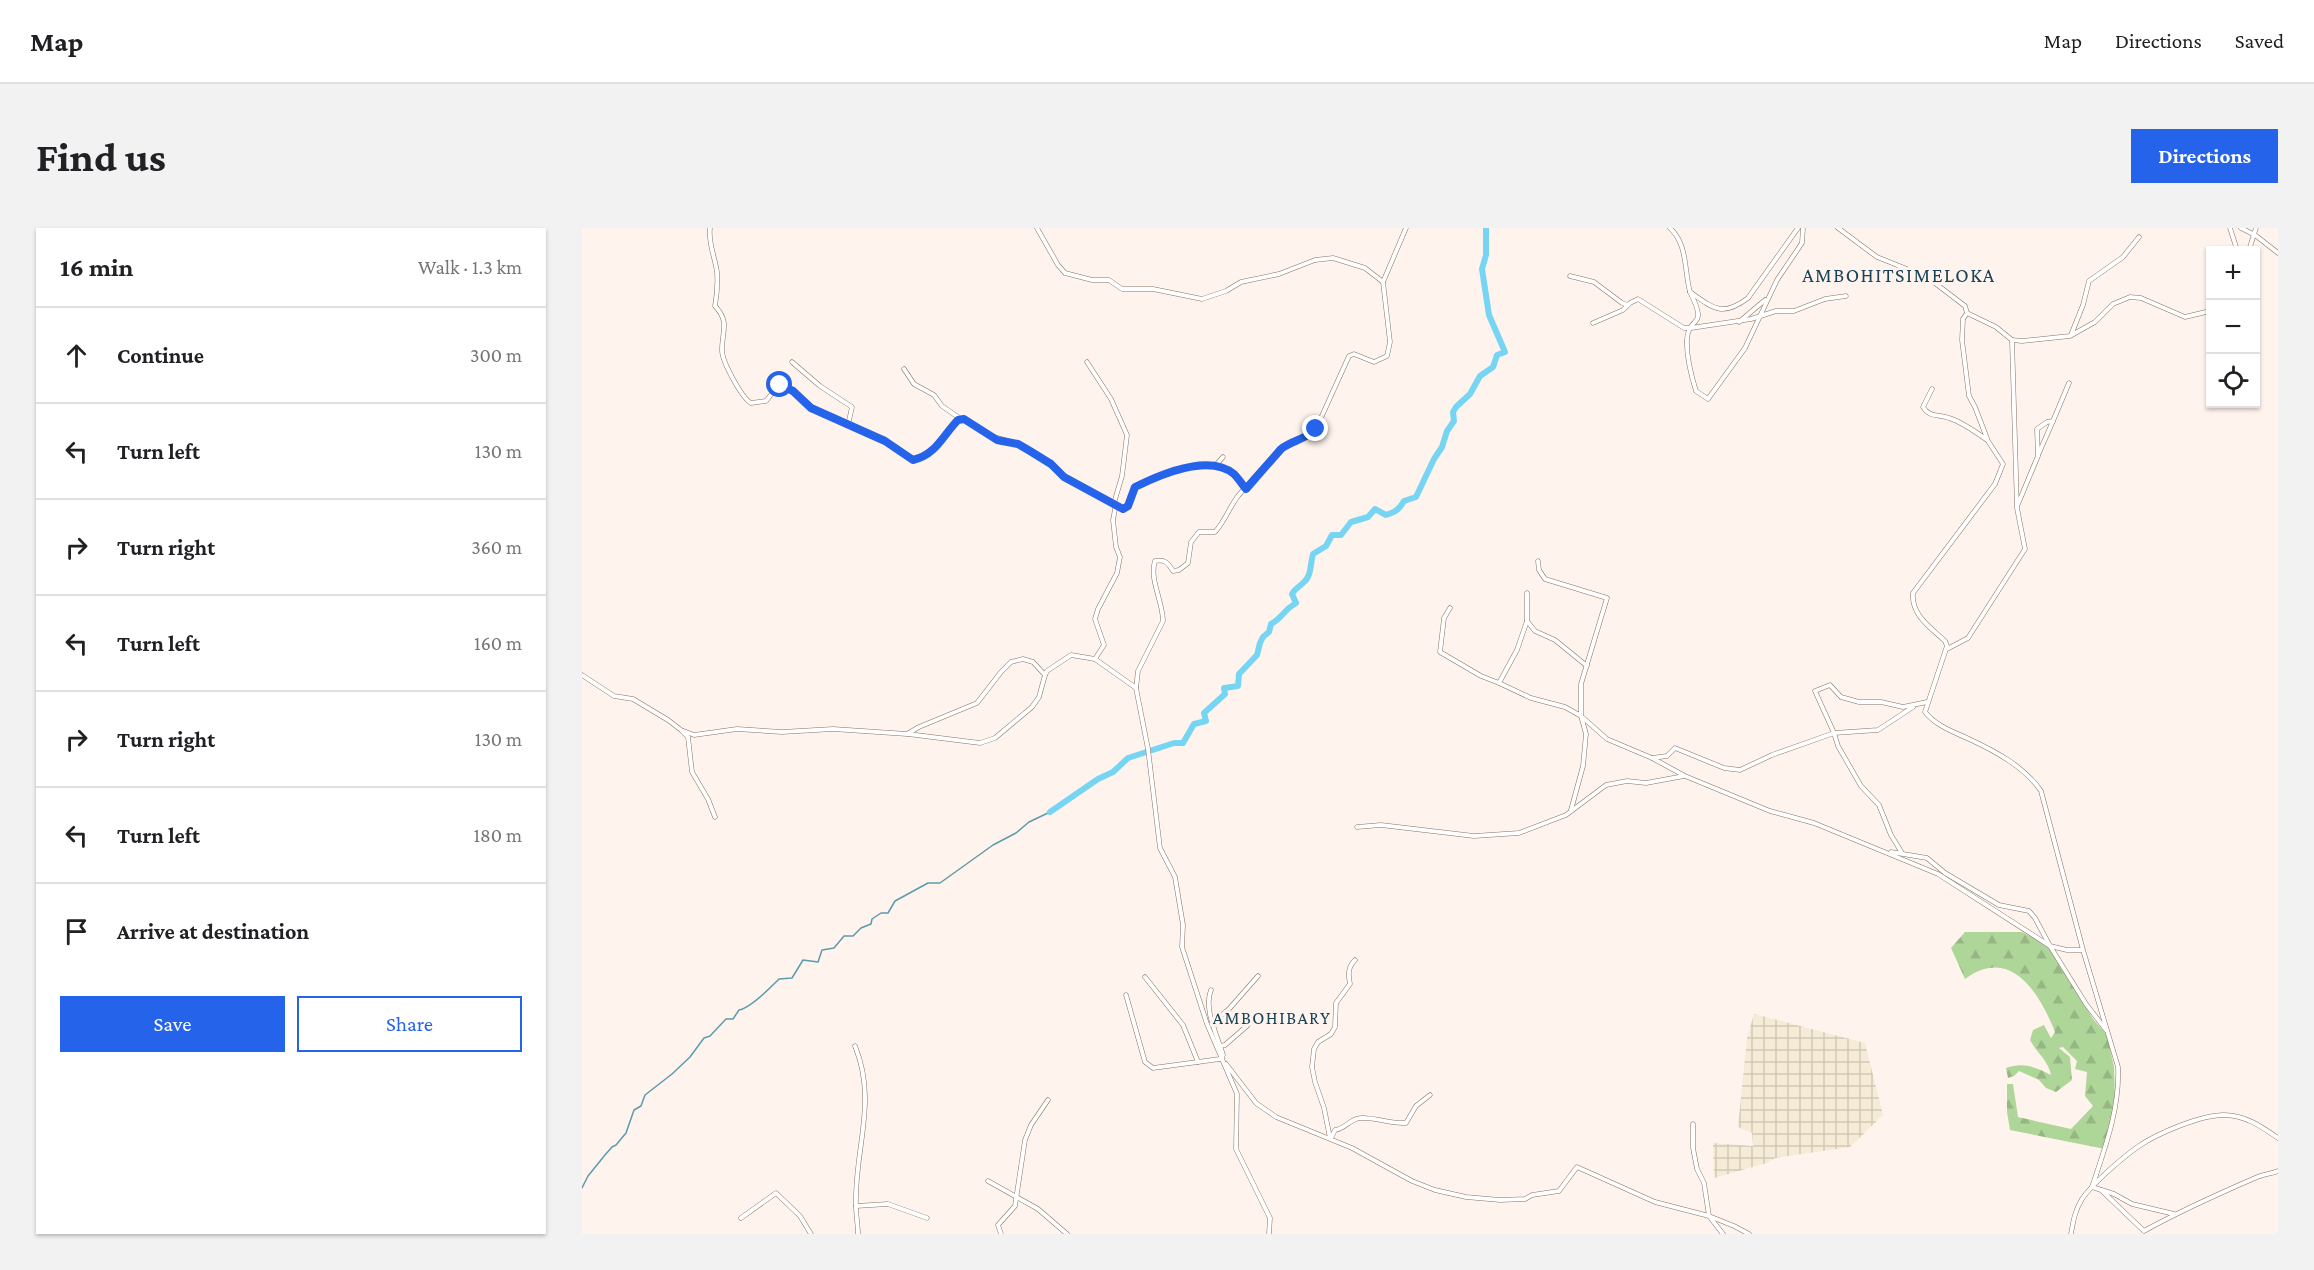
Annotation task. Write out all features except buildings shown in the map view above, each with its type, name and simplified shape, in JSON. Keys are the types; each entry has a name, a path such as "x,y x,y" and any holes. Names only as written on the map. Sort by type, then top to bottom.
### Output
{"street":[{"path":"711,228 709,237 717,280 715,306 723,316 722,353 743,396 752,403 766,401 778,386 782,385 793,391 811,408 885,441 913,460 935,449 961,418"},
{"path":"1037,228 1065,273 1109,280 1122,289 1153,290 1202,299 1241,282 1279,274 1315,260 1332,258 1365,268 1383,282"},
{"path":"1269,1234 1270,1218 1236,1149 1237,1094 1221,1059 1182,947 1183,925 1175,878 1160,848 1149,752 1136,688 1138,671 1163,621 1152,568 1155,561 1162,560 1173,571 1179,570 1188,563 1191,542 1195,536 1199,532 1215,532 1246,489 1281,449 1287,444 1307,438 1316,429 1349,356 1354,354 1374,362 1387,356 1390,342 1383,282 1406,228"},
{"path":"1670,228 1677,235 1684,250 1690,292 1700,312 1698,320 1687,337 1689,364 1696,391 1708,399 1745,348 1766,300 1802,243 1803,228"},
{"path":"1690,292 1711,307 1724,310 1737,306 1748,298 1761,282 1767,269 1798,228"},
{"path":"1838,228 1877,257 1928,277 1965,306 1967,313 1996,327 2012,340 2070,336 2095,322 2114,304 2130,297 2141,298 2185,317 2206,312"},
{"path":"2230,228 2235,246"},
{"path":"2241,228 2255,235 2278,253"},
{"path":"2251,246 2256,228"},
{"path":"2070,336 2083,304 2089,281 2123,257 2139,237"},
{"path":"1570,276 1594,282 1628,305"},
{"path":"1593,322 1623,310 1638,299 1684,328 1691,328 1739,322 1776,310 1794,311 1825,299 1846,296"},
{"path":"1739,322 1766,300"},
{"path":"1967,313 1963,319 1962,340 1969,396 1988,441 2003,464 1995,484 1913,593 1912,602 1917,615 1945,641 1946,650 1925,712 1930,719 1990,749 2033,778 2041,791 2083,950 2118,1067 2119,1087 2105,1149 2092,1187 2075,1214 2071,1234"},
{"path":"1946,650 1968,638 2025,549 2017,508 2012,340"},
{"path":"792,362 820,386 852,406 848,425"},
{"path":"1087,362 1111,399 1127,435 1113,520 1116,548 1120,557 1117,573 1095,619 1104,645 1095,659"},
{"path":"904,369 914,384 934,395 942,406 997,440 1018,444 1051,464 1064,477 1125,509 1134,488 1151,478 1186,467 1215,466 1234,474 1246,489"},
{"path":"2017,508 2069,383"},
{"path":"1932,389 1923,407 1924,410 1932,416 1948,417 1988,441"},
{"path":"2038,456 2037,429 2047,422 2054,421"},
{"path":"1215,466 1223,458"},
{"path":"1538,561 1539,570 1545,579 1607,598 1581,684 1581,716 1586,734 1583,766 1571,810"},
{"path":"1499,683 1517,650 1527,621 1527,593"},
{"path":"1450,608 1444,618 1440,652 1481,676 1531,698 1556,703 1581,716 1606,739 1652,758 1685,776 1770,811 1814,823 1938,874 2050,946 2067,950 2083,950"},
{"path":"1527,621 1536,631 1555,640 1587,666"},
{"path":"582,675 614,696 633,699 681,730 694,735 736,729 782,732 833,729 907,734 980,743 995,738 1032,707 1039,697 1047,671 1071,655 1095,659 1136,688"},
{"path":"907,734 977,703 1011,662 1023,659 1033,662 1045,675"},
{"path":"1902,853 1891,835 1879,805 1861,786 1838,746 1815,691 1830,685 1842,697 1859,702 1881,702 1904,707 1927,702"},
{"path":"1652,758 1667,756 1676,748 1724,768 1740,770 1772,755 1834,733 1878,730 1904,715 1914,706"},
{"path":"681,730 688,737 692,772 708,799 715,817"},
{"path":"1357,827 1381,825 1474,836 1519,833 1566,815 1606,785 1627,781 1646,783 1685,776"},
{"path":"1887,852 1927,858 1945,873 1999,905 2029,911 2086,1004 2108,1033"},
{"path":"1330,1138 1312,1067 1314,1049 1318,1042 1331,1034 1335,1027 1336,1003 1350,984 1348,973 1355,960"},
{"path":"1214,1025 1258,976"},
{"path":"1145,977 1183,1025 1199,1062"},
{"path":"1211,990 1208,996 1209,1004 1223,1055 1221,1059"},
{"path":"1126,994 1145,1062 1153,1068 1221,1059 1231,1068 1256,1103 1284,1120 1330,1138 1412,1181 1435,1190 1466,1197 1500,1200 1525,1199 1532,1195 1559,1191 1577,1167 1654,1202 1709,1216 1749,1234"},
{"path":"1221,1046 1248,1026"},
{"path":"855,1046 863,1066 867,1101 856,1206 858,1234"},
{"path":"1330,1138 1335,1130 1343,1129 1355,1119 1406,1123 1416,1106 1430,1095"},
{"path":"1001,1234 998,1225 1015,1206 1025,1140 1030,1125 1048,1101"},
{"path":"2092,1187 2139,1146 2169,1131 2200,1120 2223,1115 2237,1116 2278,1138"},
{"path":"1693,1124 1693,1148 1697,1169 1704,1183 1709,1216 1723,1234"},
{"path":"2100,1190 2144,1231 2174,1214 2258,1176 2278,1171"},
{"path":"988,1181 1038,1209 1067,1234"},
{"path":"2092,1187 2114,1194 2132,1204 2174,1214"},
{"path":"741,1218 776,1193 800,1216 811,1234"},
{"path":"856,1206 888,1204 927,1218"}],"shaded area":[{"path":"1754,1014 1865,1043 1883,1115 1850,1147 1775,1158 1767,1163 1714,1178 1713,1143 1753,1146 1752,1133 1738,1127 1747,1038"}],"green space":[{"path":"1965,932 2022,932 2051,948 2093,1019 2107,1035 2114,1067 2115,1097 2105,1149 2010,1130 2007,1112 2007,1084 2013,1084 2018,1117 2071,1129 2093,1106 2085,1096 2087,1072 2075,1069 2077,1061 2063,1047 2059,1048 2070,1057 2072,1080 2056,1092 2046,1088 2039,1080 2019,1071 2008,1078 2006,1068 2018,1065 2035,1068 2051,1075 2045,1061 2030,1040 2033,1030 2044,1025 2051,1038 2055,1032 2041,1003 2022,978 2010,971 1996,968 1981,970 1965,979 1951,948"}],"waterway":[{"path":"1050,812 1098,779 1113,772 1128,758 1174,743 1183,743 1194,724 1206,721 1204,713 1225,694 1224,688 1238,686 1239,674 1257,655 1260,643 1269,632 1271,624 1296,603 1292,594 1308,577 1313,554 1326,546 1332,535 1341,535 1351,522 1368,517 1375,509 1386,515 1389,514 1398,509 1404,501 1416,497 1454,421 1453,412 1456,407 1470,394 1480,376 1493,367 1497,355 1505,352 1489,315 1482,269 1486,255 1486,228"},
{"path":"582,1188 588,1176 626,1133 634,1110 641,1106 645,1095 672,1074 690,1057 704,1038 710,1036 726,1019 733,1019 739,1010 755,1002 779,979 792,978 803,960 818,962 822,950 834,948 844,936 853,936 861,928 871,924 872,919 881,913 888,913 895,901 928,883 940,883 993,845 1016,833 1029,822 1050,812"}],"district":[{"name":"AMBOHITSIMELOKA","path":"1899,275"},
{"name":"AMBOHIBARY","path":"1272,1018"}],"route":[{"path":"780,385 793,391 811,408 885,441 913,460 935,449 952,426 961,418 964,419 997,440 1018,444 1040,456 1064,477 1123,509 1128,506 1135,487 1151,478 1186,467 1212,466 1228,470 1246,489 1275,454 1287,444 1307,438 1316,429"}]}
